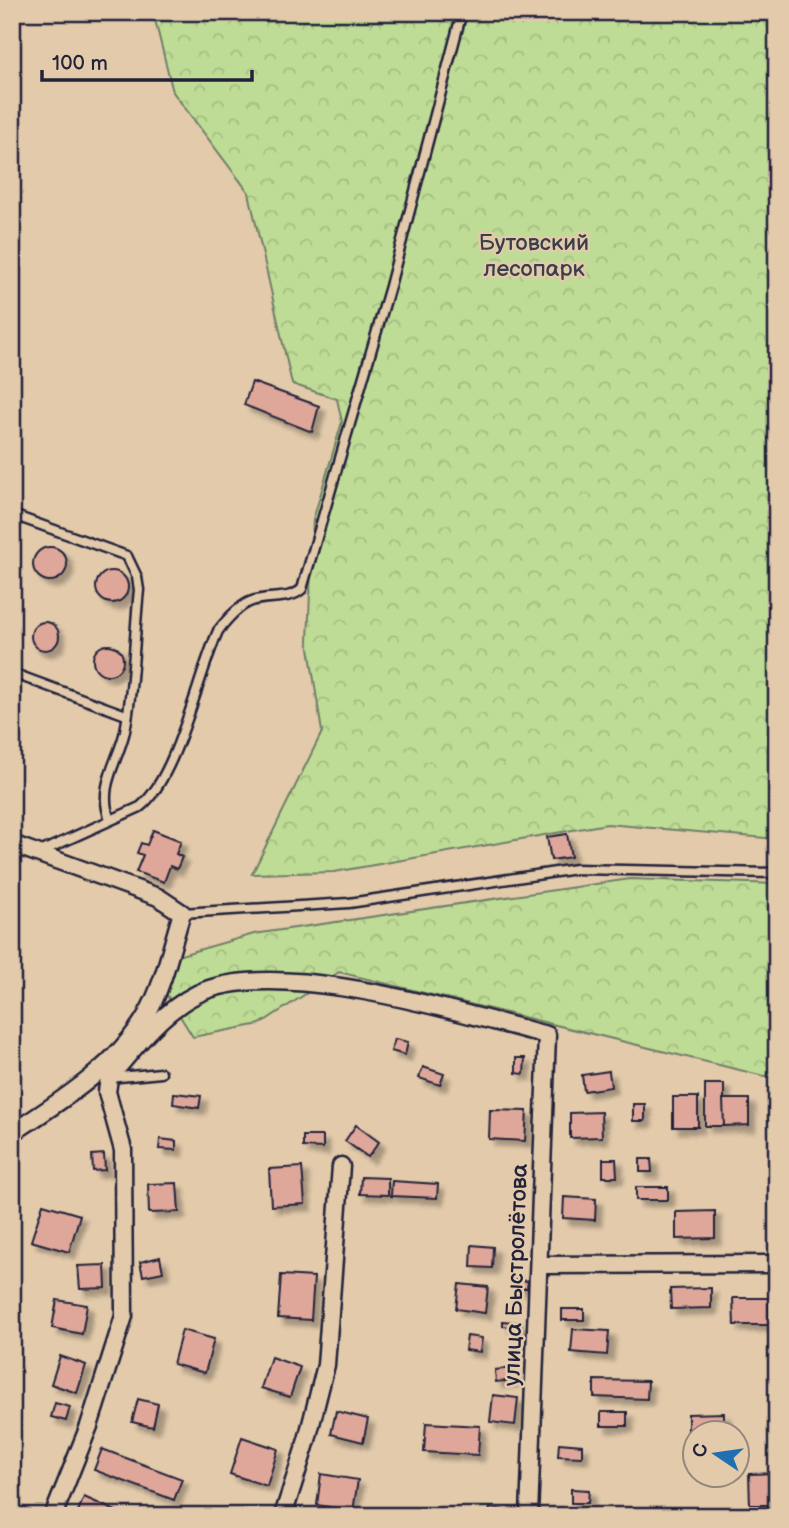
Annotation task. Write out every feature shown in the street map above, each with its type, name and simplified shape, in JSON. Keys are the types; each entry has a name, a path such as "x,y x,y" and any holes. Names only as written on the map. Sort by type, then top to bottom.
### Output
{"street":[{"path":"12,844 158,897 182,913 157,992 137,1027 121,1048 67,1097 12,1133"},
{"name":"улица Быстролётова","path":"109,1078 184,1001 209,989 235,982 364,990 547,1035 529,1516"},
{"path":"53,1516 89,1426 124,1316 123,1150 107,1092 109,1078"},
{"path":"283,1516 307,1440 326,1365 341,1166"},
{"path":"540,1265 777,1264"}],"lane":[{"path":"38,853 140,807 154,796 166,772 207,657 227,618 254,600 297,594 308,578 390,286 462,12"},
{"path":"12,516 127,556 133,564 139,590 125,731 104,800 110,819"},
{"path":"12,673 126,715"},
{"path":"182,913 349,903 576,869 777,873"},
{"path":"109,1078 161,1073"}],"green space":[{"name":"Бутовский лесопарк","path":"153,12 777,12 777,839 607,824 334,872 252,874 322,732 308,641 313,520 342,422 337,399 292,384 249,193 173,92"},
{"path":"630,879 777,884 777,1074 764,1076 339,972 260,1024 193,1037 165,992 177,956 254,934"}],"building":[{"path":"252,382 319,406 312,432 244,405"},
{"path":"50,547 62,552 67,564 62,576 50,581 38,576 33,564 38,552"},
{"path":"112,571 123,576 128,587 123,598 112,603 101,598 96,587 101,576"},
{"path":"45,622 55,626 59,636 55,646 45,650 35,646 31,636 35,626"},
{"path":"108,645 119,649 123,660 119,671 108,675 97,671 93,660 97,649"},
{"path":"153,830 181,841 176,854 182,857 177,869 170,866 164,882 136,872 143,855 137,853 141,843 147,845"},
{"path":"567,834 571,857 551,860 547,837"},
{"path":"395,1039 408,1042 405,1055 391,1051"},
{"path":"516,1058 525,1058 524,1074 516,1073"},
{"path":"423,1067 444,1074 440,1085 419,1078"},
{"path":"609,1071 611,1087 584,1091 582,1075"},
{"path":"705,1084 724,1084 724,1126 705,1126"},
{"path":"174,1093 201,1096 199,1108 173,1104"},
{"path":"673,1097 698,1097 698,1127 673,1127"},
{"path":"723,1099 749,1099 749,1125 724,1126"},
{"path":"633,1104 645,1104 645,1121 633,1121"},
{"path":"490,1110 527,1111 525,1141 489,1139"},
{"path":"601,1112 602,1137 570,1138 570,1113"},
{"path":"356,1125 379,1142 368,1157 345,1141"},
{"path":"303,1136 323,1136 323,1148 303,1147"},
{"path":"160,1139 176,1141 176,1150 159,1149"},
{"path":"104,1154 105,1170 93,1171 92,1155"},
{"path":"603,1159 616,1159 617,1177 603,1177"},
{"path":"640,1159 651,1159 652,1172 640,1172"},
{"path":"302,1167 305,1204 271,1206 269,1169"},
{"path":"361,1177 388,1178 388,1195 360,1194"},
{"path":"392,1181 438,1184 437,1198 391,1196"},
{"path":"177,1183 179,1212 149,1213 148,1184"},
{"path":"636,1187 668,1187 668,1200 636,1200"},
{"path":"773,1189 777,1189 777,1220 773,1220"},
{"path":"564,1197 596,1199 595,1220 563,1218"},
{"path":"43,1204 80,1215 69,1252 31,1241"},
{"path":"715,1211 715,1238 676,1239 676,1212"},
{"path":"472,1245 493,1247 492,1268 471,1267"},
{"path":"160,1257 163,1272 143,1276 140,1262"},
{"path":"105,1265 106,1288 80,1289 78,1266"},
{"path":"281,1275 314,1277 311,1320 278,1318"},
{"path":"515,1280 528,1281 527,1288 515,1288"},
{"path":"459,1284 488,1287 485,1313 456,1309"},
{"path":"711,1288 711,1308 671,1309 670,1289"},
{"path":"733,1298 769,1298 770,1325 734,1325"},
{"path":"57,1300 87,1305 82,1334 52,1328"},
{"path":"562,1309 584,1309 584,1320 562,1320"},
{"path":"503,1321 522,1323 521,1328 503,1326"},
{"path":"573,1329 609,1331 607,1355 571,1352"},
{"path":"182,1330 214,1339 205,1373 173,1364"},
{"path":"467,1336 482,1338 480,1352 465,1350"},
{"path":"60,1356 86,1365 77,1393 51,1384"},
{"path":"271,1357 300,1367 290,1397 261,1388"},
{"path":"513,1368 514,1380 496,1382 495,1370"},
{"path":"594,1380 648,1381 647,1399 594,1397"},
{"path":"493,1395 518,1398 515,1425 490,1422"},
{"path":"138,1399 158,1404 153,1427 132,1422"},
{"path":"55,1403 70,1407 66,1421 51,1417"},
{"path":"336,1411 368,1419 363,1442 331,1434"},
{"path":"601,1412 627,1412 627,1426 601,1426"},
{"path":"724,1413 724,1420 688,1420 688,1414"},
{"path":"426,1423 480,1426 478,1455 424,1452"},
{"path":"242,1437 278,1449 267,1486 230,1474"},
{"path":"559,1443 582,1445 582,1457 558,1456"},
{"path":"102,1449 182,1479 174,1500 94,1470"},
{"path":"777,1473 777,1505 750,1505 750,1474"},
{"path":"321,1474 358,1480 353,1511 317,1505"},
{"path":"571,1489 589,1490 588,1503 571,1503"},
{"path":"84,1497 127,1516 76,1516"},
{"path":"490,1508 503,1510 502,1516 488,1516"},
{"path":"217,1509 233,1516 214,1516"}]}
